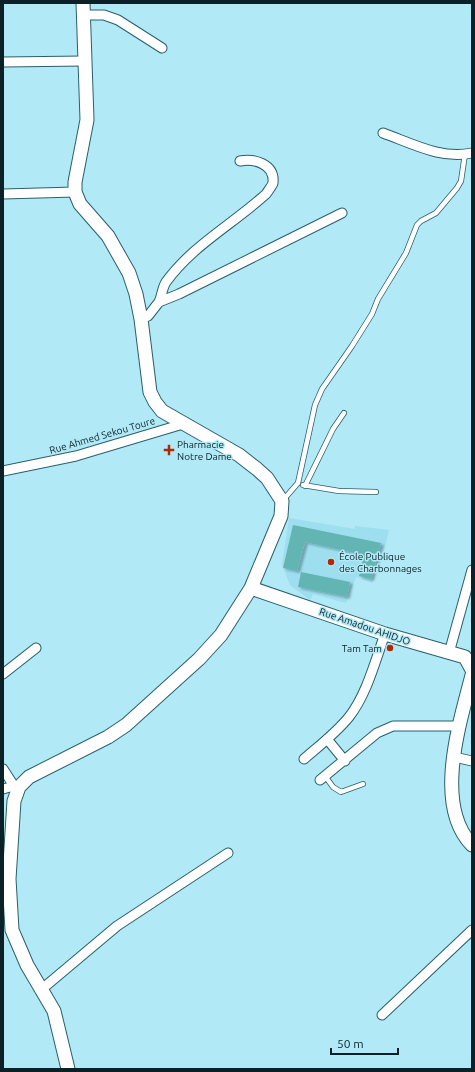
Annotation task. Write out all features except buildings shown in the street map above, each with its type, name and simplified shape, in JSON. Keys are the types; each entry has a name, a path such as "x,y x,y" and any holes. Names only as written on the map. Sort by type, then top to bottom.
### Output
{"street":[{"path":"3,789 16,786 30,777 108,737 140,715 199,660 221,635 251,588 281,516 282,501 267,478 239,455 162,411 150,392 141,319 133,283 119,251 80,204 75,192 75,182 87,120 83,9 118,20 162,48"},
{"path":"3,62 84,61"},
{"path":"383,133 442,154 469,154"},
{"path":"141,319 148,316 159,302 165,284 183,262 200,245 266,194 273,183 272,175 266,166 258,160 249,159 240,161"},
{"path":"3,194 75,192"},
{"path":"159,302 179,294 342,213"},
{"name":"Rue Ahmed Sekou Toure","path":"3,471 83,454 183,424"},
{"path":"449,653 472,570"},
{"name":"Rue Amadou AHIDJO","path":"251,588 385,634 465,657 472,670"},
{"path":"304,759 350,716 359,700 385,634"},
{"path":"3,674 36,648"},
{"path":"472,675 459,726 454,757 452,789 454,808 459,824 472,845"},
{"path":"323,778 377,733 393,726 459,726"},
{"path":"327,739 345,761"},
{"path":"454,757 472,761"},
{"path":"3,770 16,786 6,879 12,930 27,965 42,989 58,1022 68,1069"},
{"path":"42,989 117,926 228,853"},
{"path":"382,1015 472,930"}],"lane":[{"path":"282,501 298,483 318,397 326,381 352,346 372,314 378,298 406,253 417,225 436,212 457,188 461,181 469,154"},
{"path":"305,486 333,429 344,413"},
{"path":"298,483 305,486 339,491 376,492"},
{"path":"323,778 333,787 342,792 363,784"}],"shaded area":[{"name":"École Publique des Charbonnages","path":"289,518 355,529 355,526 389,530 382,559 372,583 356,577 346,603 313,594 310,600 290,585 282,565"}],"place":[{"name":"Pharmacie Notre Dame","path":"169,450"},
{"name":"École Publique des Charbonnages","path":"331,562"},
{"name":"Tam Tam","path":"390,648"}]}
